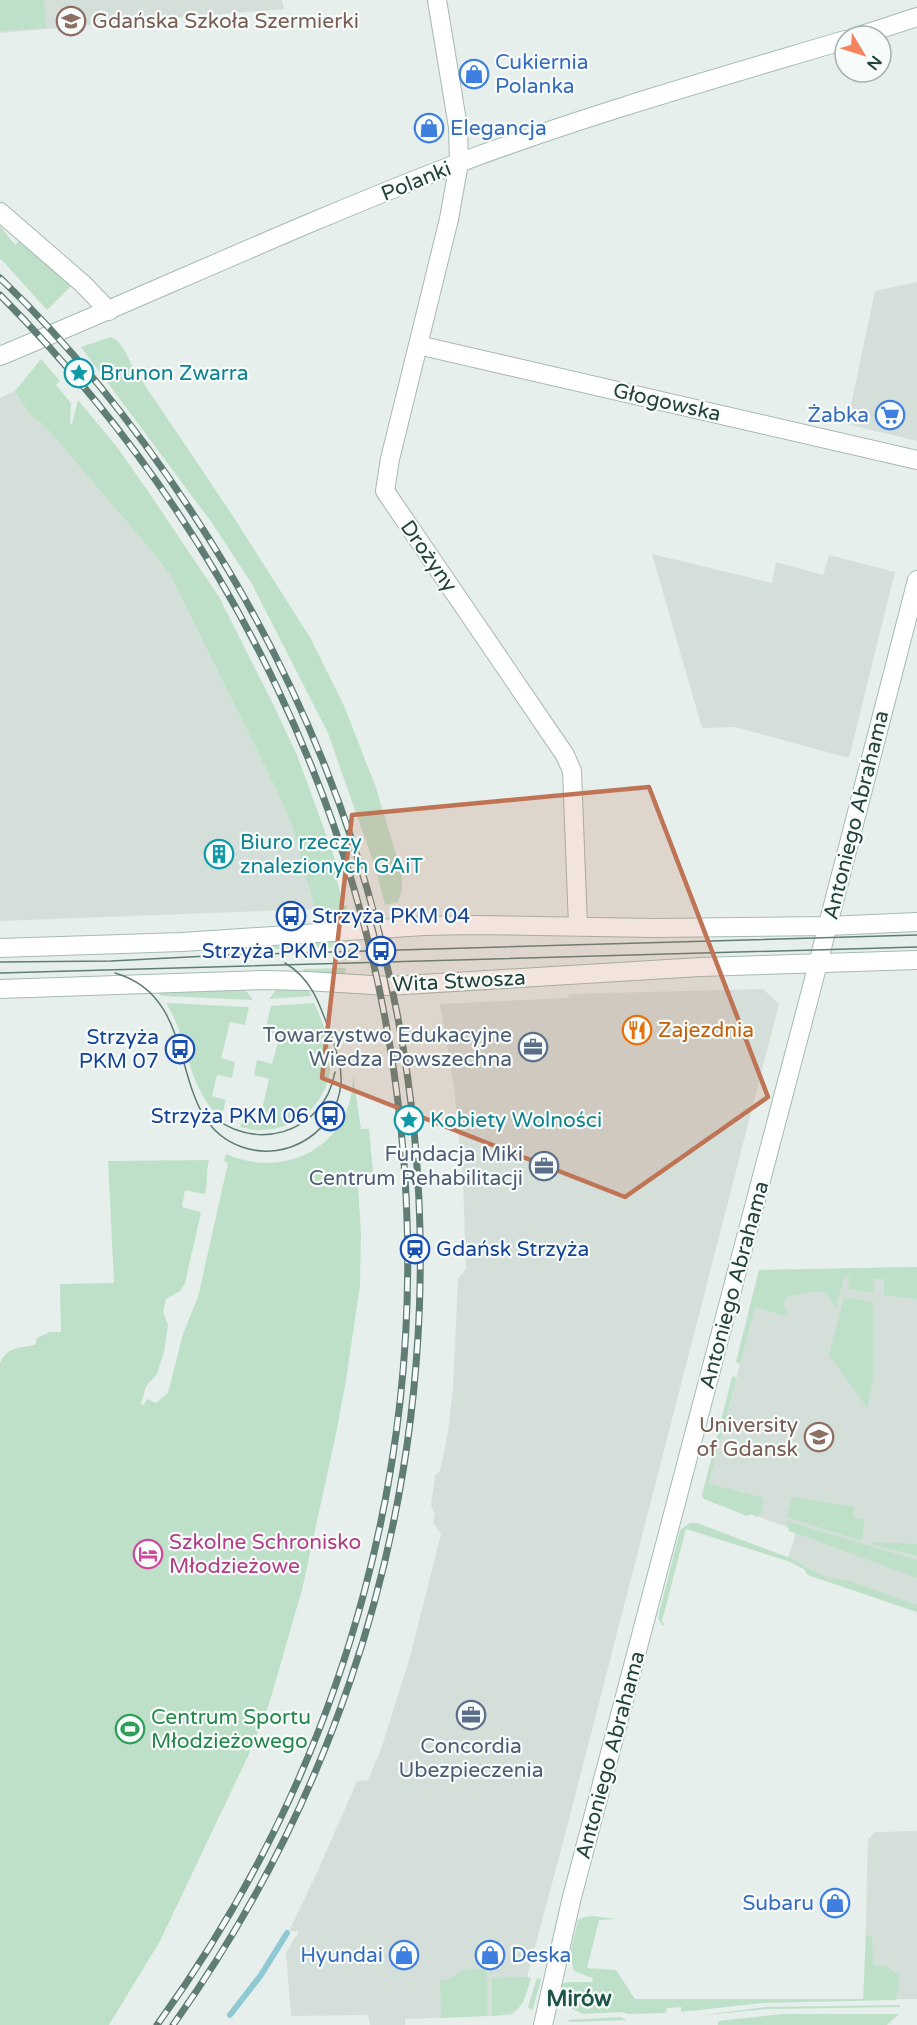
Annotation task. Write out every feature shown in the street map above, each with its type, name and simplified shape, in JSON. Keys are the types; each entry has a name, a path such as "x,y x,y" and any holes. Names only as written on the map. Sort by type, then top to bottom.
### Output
{"street":[{"name":"Drożyny","path":"437,0 458,127 459,163 449,219 390,459 385,491 565,755 572,771 578,926"},
{"path":"893,25 917,17"},
{"name":"Polanki","path":"0,356 459,163 646,99 833,44"},
{"path":"0,212 83,284 109,311"},
{"name":"Głogowska","path":"418,345 917,460"},
{"name":"Antoniego Abrahama","path":"543,2025 571,1901 917,580"},
{"path":"0,948 173,942 424,926 828,926 917,922"},
{"name":"Wita Stwosza","path":"0,989 264,980 389,986 496,981 578,973 917,960"}],"highlighted area":[{"path":"649,787 768,1097 625,1197 322,1078 352,815"}],"shaded area":[{"name":"Gdańska Szkoła Szermierki","path":"0,0 282,0 284,9 0,33"},
{"path":"917,282 917,441 847,424 875,291"},
{"path":"15,391 31,416 50,432 170,575 279,795 292,826 316,909 0,921 0,398"},
{"path":"652,554 772,583 776,562 823,575 829,555 895,572 849,758 735,727 702,728"},
{"path":"763,989 779,1004 566,1831 527,1977 515,2012 511,2015 405,2019 405,2025 370,2025 368,2015 291,2016 286,1953 299,1931 289,1931 357,1781 368,1780 381,1749 410,1657 441,1534 433,1523 435,1514 431,1505 435,1476 440,1471 448,1432 453,1388 458,1279 466,1269 463,1180 454,1087 440,1004 568,998 569,994"},
{"name":"University of Gdansk","path":"917,1267 917,1612 808,1575 804,1569 789,1562 788,1557 795,1530 713,1500 708,1489 764,1270"},
{"path":"917,1831 917,1999 864,1999 868,1839 875,1832"}],"green space":[{"path":"0,0 44,0 46,28 0,31"},
{"path":"0,226 15,245 23,237 73,284 47,310 0,260"},
{"path":"111,337 124,349 132,366 231,513 311,639 345,708 376,788 402,874 402,890 398,902 385,905 375,867 328,733 252,584 212,523 81,347"},
{"path":"41,359 60,381 56,385 71,403 70,424 72,424 78,400 117,447 219,597 297,755 339,870 336,876 343,905 346,905 349,917 318,919 292,826 279,795 170,575 50,432 31,416 15,391"},
{"path":"344,938 345,947 246,950 245,946"},
{"path":"346,968 345,976 305,973 303,969"},
{"path":"306,988 312,996 269,999 277,989"},
{"path":"240,989 247,992 253,1000 161,996 157,992"},
{"path":"166,1003 249,1007 245,1025 230,1022 221,1058 235,1062 232,1078 217,1075 212,1096 226,1100 221,1118 201,1093 180,1032"},
{"path":"314,1003 326,1031 331,1054 329,1078 323,1093 302,1117 288,1124 273,1129 257,1130 240,1127 243,1119 259,1122 269,1079 254,1075 257,1060 272,1064 280,1035 265,1031 271,1006"},
{"name":"Centrum Sportu Młodzieżowego","path":"353,1074 361,1129 369,1129 373,1172 357,1173 361,1232 360,1286 336,1434 302,1590 269,1704 249,1754 160,1941 109,2025 0,2025 0,1364 9,1351 35,1345 37,1338 50,1332 61,1332 60,1284 114,1283 108,1161 209,1160 205,1194 185,1190 182,1207 201,1212 185,1283 180,1291 166,1299 163,1312 168,1325 164,1352 157,1374 146,1386 141,1404 144,1405 147,1399 156,1403 168,1393 183,1334 198,1297 228,1163 224,1161 226,1154 249,1161 272,1163 294,1159 313,1150 330,1137 342,1120 350,1099"},
{"path":"917,1267 917,1299 884,1295 884,1279 874,1279 873,1293 847,1289 850,1278 844,1276 836,1309 826,1293 819,1291 787,1296 783,1305 789,1317 755,1307 740,1364 736,1362 759,1270"},
{"path":"844,1297 873,1302 873,1376 868,1409 829,1355"},
{"path":"735,1376 736,1380 709,1484 761,1497 762,1507 758,1517 750,1514 747,1516 704,1499 702,1495 732,1377"},
{"path":"792,1497 854,1507 853,1518 865,1519 861,1541 787,1517"},
{"path":"786,1521 917,1560 917,1578 789,1531"},
{"path":"690,1523 697,1523 790,1558 831,1579 850,1581 917,1605 917,1612 808,1575 804,1569 791,1562 686,1529 662,1621 665,1625 662,1625 658,1618 679,1534 681,1529"},
{"path":"871,1542 917,1544 917,1556 872,1544"},
{"path":"593,1916 616,1919 599,1920 587,1968 616,1970 635,1999 863,1999 866,1935 872,1936 873,1965 886,1966 900,1976 896,2000 762,2003 681,2012 681,2007 667,2008 666,2013 582,2014 571,2008 562,2008 559,2003 562,1984 593,1982 592,1978 574,1971 570,1954 578,1920"},
{"path":"487,1969 487,2016 441,2018 440,1980 450,1979 462,1970"},
{"path":"492,1978 531,1978 520,2006 510,2013 492,2016"},
{"path":"537,1978 541,1979 531,2010 528,2007"},
{"path":"900,2005 900,2007 767,2009 696,2016 766,2007"},
{"path":"783,2014 899,2014 887,2025 718,2025 718,2021"},
{"path":"620,2017 627,2020 571,2022 567,2020"}],"waterway":[{"path":"230,2015 261,1975 287,1933"}],"tram line":[{"path":"0,962 111,961 227,955 917,935"},
{"path":"0,973 917,947"},
{"path":"115,973 143,987 162,1007 174,1032 191,1087 202,1112 218,1133 242,1147 259,1151 292,1146 307,1139 320,1129 330,1116 341,1083 337,1055 320,1006 303,978 285,963"},
{"path":"207,1111 225,1125 244,1132 264,1135 283,1132 301,1124 317,1111 328,1094 335,1072"}],"railway":[{"path":"0,278 65,345 125,418 180,494 230,573 318,749 379,932 413,1119 419,1308 399,1495 351,1679 276,1857 173,2025"},
{"path":"0,295 157,482 277,688 359,906 401,1133 404,1363 364,1591 283,1814 157,2025"}],"place":[{"name":"Gdańska Szkoła Szermierki","path":"71,21"},
{"name":"Cukiernia Polanka","path":"474,74"},
{"name":"Elegancja","path":"429,128"},
{"name":"Brunon Zwarra","path":"79,373"},
{"name":"Żabka","path":"890,415"},
{"name":"Biuro rzeczy znalezionych GAiT","path":"219,854"},
{"name":"Strzyża PKM 04","path":"291,916"},
{"name":"Strzyża PKM 02","path":"381,951"},
{"name":"Zajezdnia","path":"637,1030"},
{"name":"Towarzystwo Edukacyjne Wiedza Powszechna","path":"533,1047"},
{"name":"Strzyża PKM 07","path":"180,1049"},
{"name":"Strzyża PKM 06","path":"330,1116"},
{"name":"Kobiety Wolności","path":"409,1120"},
{"name":"Fundacja Miki Centrum Rehabilitacji","path":"544,1166"},
{"name":"Gdańsk Strzyża","path":"415,1249"},
{"name":"University of Gdansk","path":"819,1437"},
{"name":"Szkolne Schronisko Młodzieżowe","path":"148,1554"},
{"name":"Concordia Ubezpieczenia","path":"471,1715"},
{"name":"Centrum Sportu Młodzieżowego","path":"130,1729"},
{"name":"Subaru","path":"835,1903"},
{"name":"Hyundai","path":"404,1955"},
{"name":"Deska","path":"490,1955"}],"district":[{"name":"Mirów","path":"579,1998"}]}
